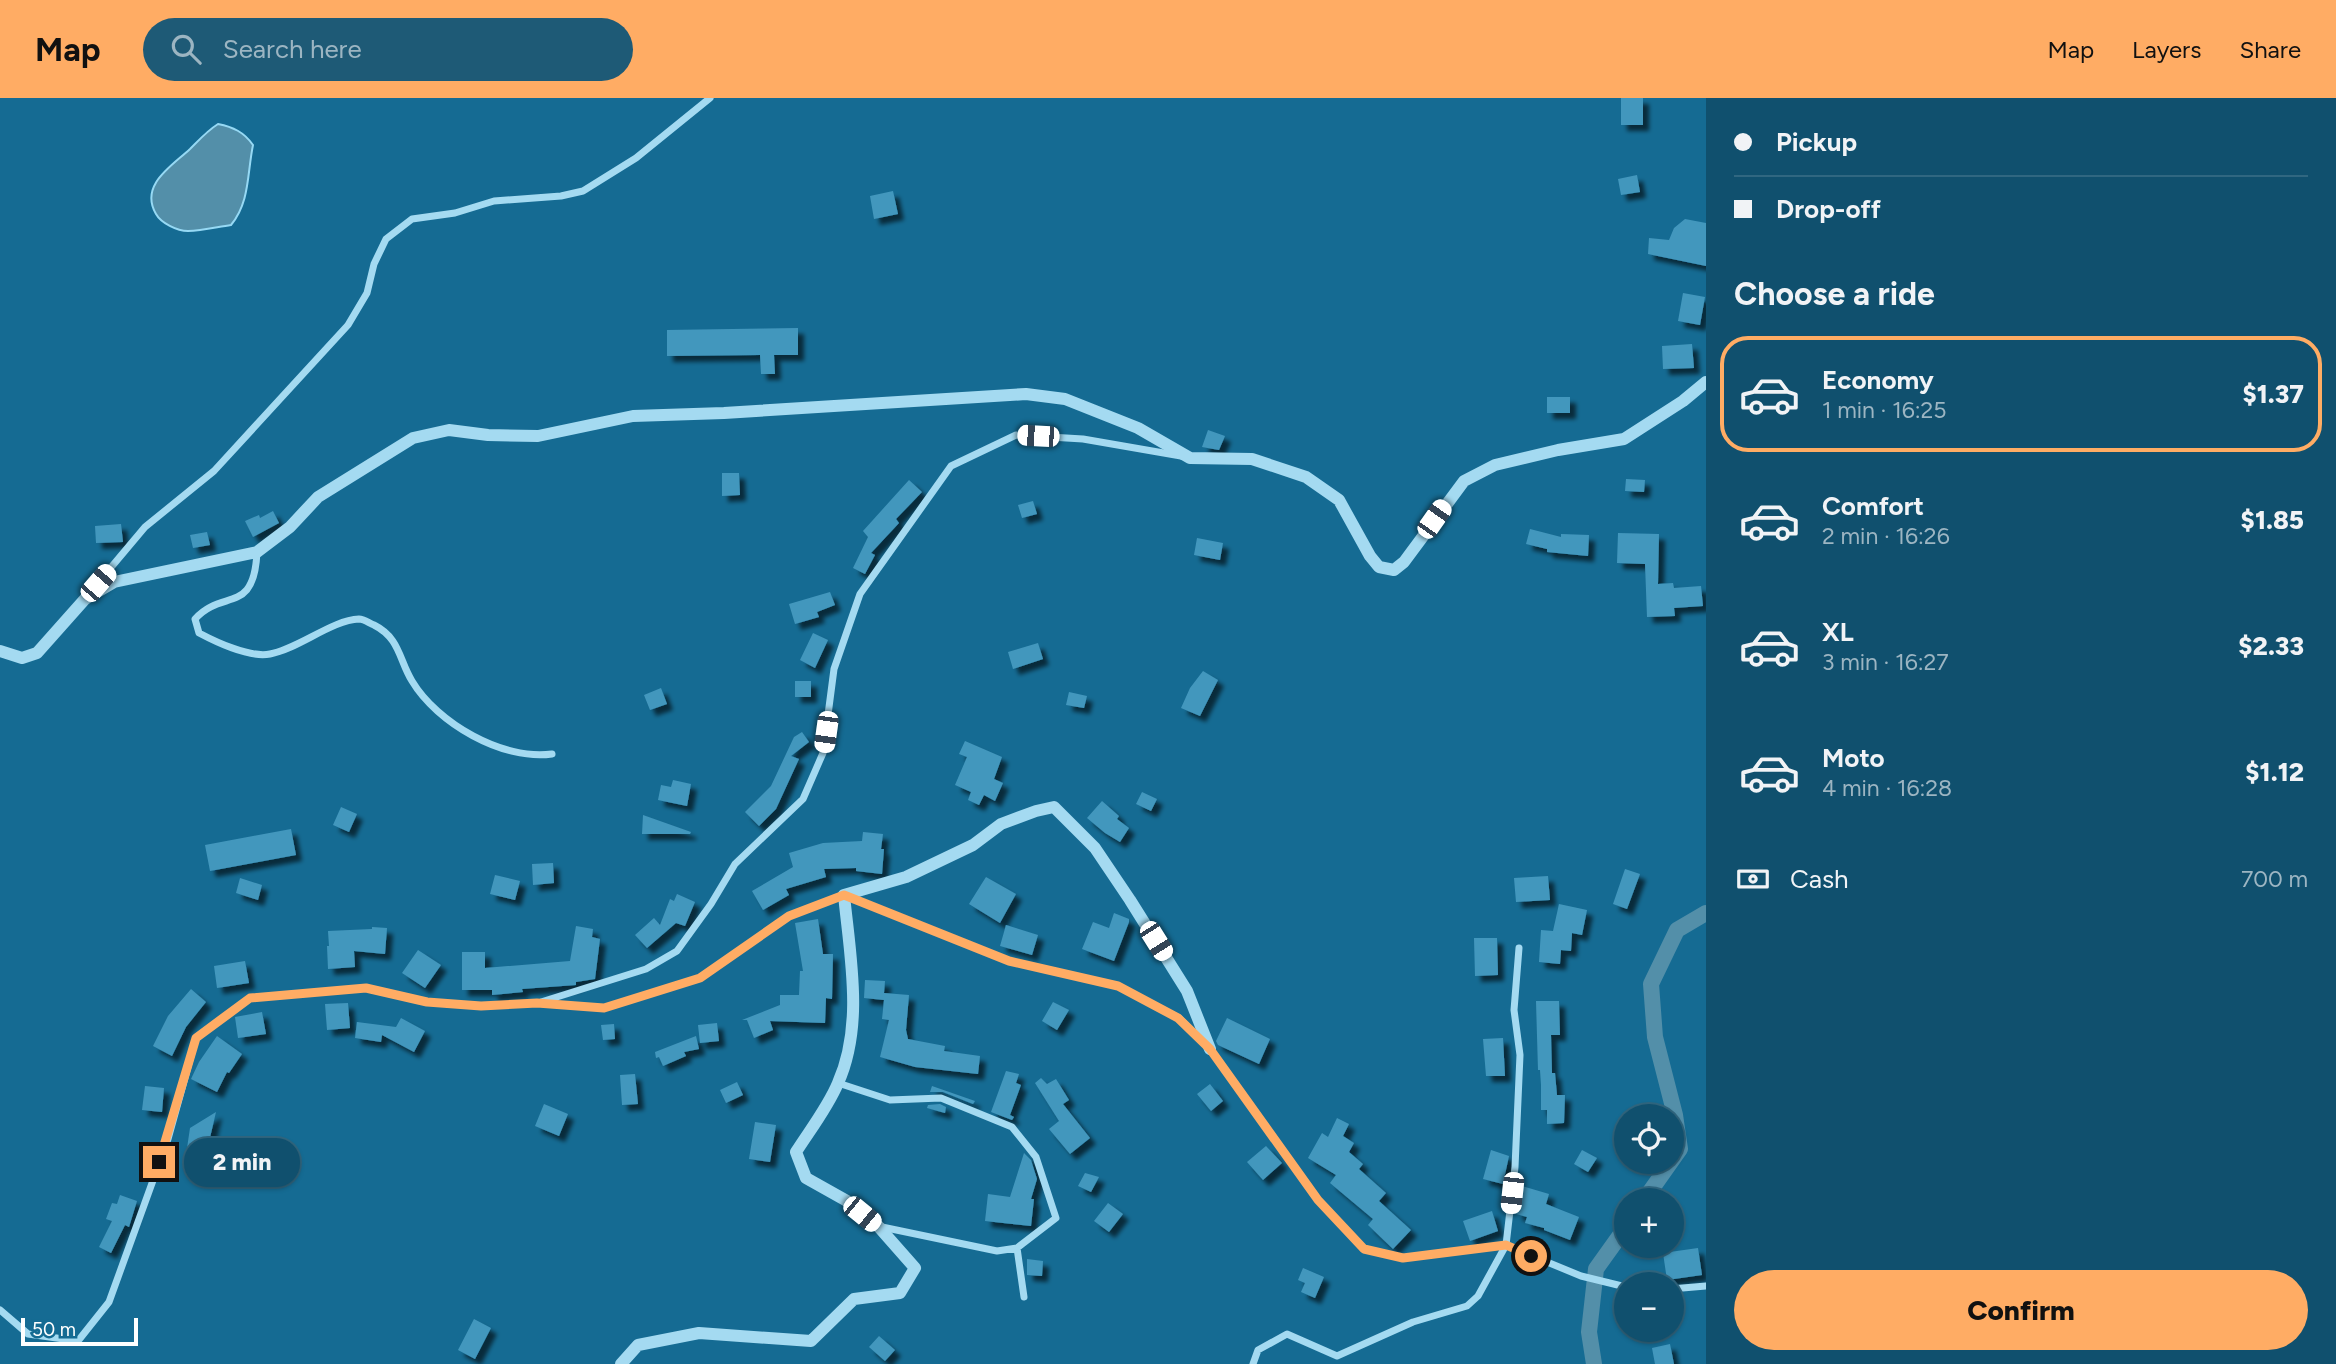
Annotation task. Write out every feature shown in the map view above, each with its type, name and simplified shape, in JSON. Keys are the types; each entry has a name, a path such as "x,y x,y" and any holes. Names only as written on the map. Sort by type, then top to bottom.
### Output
{"street":[{"path":"0,651 22,658 37,653 145,527 214,471 348,326 367,293 374,264 386,239 412,219 455,213 494,201 561,196 583,191 636,158 710,98"},
{"path":"537,1003 646,969 677,951 736,864 803,799 823,753 834,669 860,594 951,466 1016,435 1083,439 1190,458 1252,459 1306,477 1339,500 1370,556 1379,567 1394,570 1404,562 1464,481 1495,465 1558,450 1624,439 1683,401 1706,382"},
{"path":"85,599 114,582 257,552 290,527 318,497 359,470 413,438 449,430 488,435 538,436 633,416 1026,394 1065,399 1138,428 1190,458"},
{"path":"257,552 256,569 250,586 236,599 202,611 195,619 199,633 226,648 268,655 343,623 361,619 377,627 399,649 412,681 433,707 452,724 500,748 552,754"},
{"path":"0,1310 28,1334 78,1341 108,1302 168,1139 196,1038 250,998 366,988 427,1002 481,1006 537,1003 604,1008 700,978 789,916 844,895 906,877 973,845 1001,824 1054,807 1095,848 1130,900 1187,991 1210,1049"},
{"path":"844,895 1009,961 1118,986 1178,1018 1210,1049 1318,1200 1364,1249 1403,1258 1506,1245 1581,1276 1614,1285"},
{"path":"621,1364 639,1345 699,1334 811,1341 855,1299 900,1293 915,1268 878,1226 847,1201 806,1178 796,1152 838,1083 853,1036 844,895"},
{"path":"1253,1364 1258,1350 1287,1334 1337,1356 1413,1322 1467,1306 1478,1296 1506,1245 1515,1167 1520,1055 1514,1010 1519,948"},
{"path":"838,1083 890,1100 940,1098 1012,1127 1036,1157 1056,1217 1017,1248 997,1251 878,1226"},
{"path":"1017,1248 1024,1297"},
{"path":"1684,1288 1706,1286"}],"water":[{"path":"218,124 238,131 253,145 242,207 231,225 193,231 174,228 156,214 152,204 155,185 167,169"}],"building":[{"path":"1621,98 1643,98 1643,125 1621,125"},
{"path":"1637,175 1640,192 1621,195 1618,179"},
{"path":"893,191 898,214 874,219 870,196"},
{"path":"1685,219 1706,223 1706,266 1648,254 1649,238 1669,240 1674,228"},
{"path":"1683,293 1705,297 1700,325 1678,321"},
{"path":"798,328 798,355 774,355 775,374 761,374 760,355 667,356 667,330"},
{"path":"1692,344 1694,368 1663,369 1662,346"},
{"path":"1547,397 1570,397 1570,413 1547,413"},
{"path":"1208,430 1225,436 1219,450 1202,447"},
{"path":"722,473 739,473 740,495 722,496"},
{"path":"1626,479 1645,480 1644,492 1625,491"},
{"path":"909,480 922,492 896,519 899,523 871,553 875,555 865,574 853,568 868,537 863,531"},
{"path":"1033,501 1037,514 1022,518 1018,505"},
{"path":"273,511 279,523 253,537 245,521 259,515 260,518"},
{"path":"121,524 123,542 96,543 95,526"},
{"path":"1530,529 1561,537 1561,534 1589,535 1588,556 1547,552 1547,549 1526,544"},
{"path":"207,532 210,545 193,548 190,535"},
{"path":"1618,533 1659,534 1658,584 1673,583 1674,588 1701,586 1703,606 1674,608 1675,616 1647,617 1645,564 1617,563"},
{"path":"1197,538 1223,543 1220,560 1194,555"},
{"path":"830,592 835,605 817,612 819,617 795,624 789,604"},
{"path":"813,633 828,640 815,668 800,660"},
{"path":"1038,643 1043,659 1013,669 1008,652"},
{"path":"1203,671 1218,680 1200,716 1181,708 1190,688"},
{"path":"795,681 811,681 811,697 795,697"},
{"path":"661,688 667,704 650,710 644,695"},
{"path":"1069,692 1087,696 1084,708 1066,705"},
{"path":"802,732 809,742 791,756 799,759 776,809 759,826 745,812 771,786 794,737"},
{"path":"965,741 1002,757 994,779 1003,783 995,801 984,795 979,805 968,800 971,792 955,785 967,757 959,754"},
{"path":"673,780 691,784 687,806 658,800 661,785 671,787"},
{"path":"1142,792 1157,799 1151,811 1136,804"},
{"path":"1102,801 1119,816 1117,819 1129,828 1120,842 1087,818"},
{"path":"341,807 357,814 349,832 333,825"},
{"path":"643,815 691,832 642,834"},
{"path":"291,829 296,855 210,871 205,845"},
{"path":"863,832 883,834 882,874 856,871 856,868 824,869 826,877 786,889 789,895 763,910 752,891 793,867 789,853 823,843 862,841"},
{"path":"553,863 554,883 533,885 532,864"},
{"path":"1625,869 1640,874 1627,909 1613,904"},
{"path":"495,875 520,881 515,900 490,894"},
{"path":"1548,876 1550,900 1516,902 1514,878"},
{"path":"986,877 1016,894 1000,923 969,904"},
{"path":"240,878 262,885 258,900 236,893"},
{"path":"677,894 695,902 685,926 676,923 647,948 635,935 654,918 660,925 670,899 674,901"},
{"path":"1559,904 1587,910 1582,935 1572,933 1571,951 1561,950 1560,964 1539,962 1541,930 1553,931"},
{"path":"1114,913 1129,919 1129,922 1114,961 1082,949 1093,922 1109,928"},
{"path":"818,919 823,954 833,954 832,999 826,998 825,1023 770,1021 773,1030 754,1038 747,1020 742,1020 780,1005 780,995 799,995 800,971 803,971 795,923"},
{"path":"1006,925 1038,935 1032,955 1000,946"},
{"path":"576,926 593,929 592,937 600,939 595,979 576,982 576,985 522,989 523,992 492,995 492,990 462,990 462,952 485,952 485,968 570,961"},
{"path":"387,928 385,954 354,951 355,967 328,969 328,931"},
{"path":"1474,938 1497,938 1498,975 1475,976"},
{"path":"418,950 441,965 425,988 402,973"},
{"path":"245,961 249,983 217,988 214,966"},
{"path":"865,980 885,981 884,993 909,995 906,1030 908,1039 945,1046 944,1051 980,1056 978,1074 915,1067 880,1057 889,1020 882,1019 884,1000 864,998"},
{"path":"191,989 206,1002 186,1027 172,1056 153,1046 168,1016"},
{"path":"1536,1001 1559,1001 1560,1035 1551,1035 1552,1073 1555,1073 1557,1095 1565,1095 1564,1123 1547,1124 1547,1110 1541,1110"},
{"path":"1053,1002 1069,1010 1057,1030 1042,1021"},
{"path":"348,1003 350,1028 327,1030 325,1004"},
{"path":"262,1012 266,1034 238,1038 235,1017"},
{"path":"401,1018 425,1031 414,1052 382,1035 381,1042 355,1038 357,1022 396,1027"},
{"path":"1227,1018 1270,1039 1259,1064 1218,1045 1216,1041"},
{"path":"717,1023 719,1041 700,1043 698,1025"},
{"path":"614,1024 615,1039 603,1040 601,1025"},
{"path":"217,1036 242,1054 229,1073 227,1072 217,1092 191,1079"},
{"path":"696,1036 699,1049 684,1052 686,1056 663,1066 659,1057 656,1058 655,1052"},
{"path":"1503,1038 1505,1076 1486,1076 1483,1039"},
{"path":"1006,1071 1019,1074 1016,1083 1021,1085 1010,1115 1014,1117 1012,1120 991,1112"},
{"path":"635,1074 638,1104 622,1105 620,1075"},
{"path":"1041,1078 1047,1084 1056,1079 1069,1100 1063,1104 1090,1138 1070,1154 1049,1129 1059,1121 1035,1083"},
{"path":"737,1082 743,1095 726,1103 720,1090"},
{"path":"1210,1084 1223,1101 1211,1111 1197,1094"},
{"path":"145,1086 164,1088 162,1112 142,1110"},
{"path":"932,1086 975,1101 973,1104 943,1092 930,1092"},
{"path":"544,1104 568,1114 559,1136 535,1126"},
{"path":"940,1104 946,1107 945,1113 927,1108 928,1105"},
{"path":"216,1112 205,1159 186,1155 190,1128"},
{"path":"1337,1118 1349,1124 1343,1136 1354,1143 1349,1152 1363,1164 1359,1169 1386,1193 1379,1201 1411,1230 1393,1249 1368,1225 1373,1219 1330,1183 1336,1175 1308,1158 1322,1133 1328,1137"},
{"path":"755,1122 776,1125 770,1162 749,1159"},
{"path":"1266,1146 1282,1163 1263,1180 1247,1162"},
{"path":"1491,1150 1509,1156 1503,1184 1483,1179"},
{"path":"1582,1150 1597,1158 1588,1172 1574,1164"},
{"path":"1024,1153 1031,1160 1037,1179 1031,1199 1034,1199 1031,1226 985,1221 988,1194 1010,1197"},
{"path":"1085,1173 1099,1177 1091,1192 1078,1186"},
{"path":"1522,1186 1549,1194 1546,1204 1579,1217 1570,1240 1525,1223 1527,1217 1516,1214"},
{"path":"120,1195 137,1201 129,1227 125,1225 111,1253 99,1247 112,1221 106,1219 112,1203 117,1204"},
{"path":"1108,1203 1123,1214 1109,1232 1094,1221"},
{"path":"1492,1211 1498,1231 1470,1241 1463,1221"},
{"path":"1698,1248 1702,1275 1684,1278 1684,1272 1666,1272 1664,1258 1684,1258 1684,1250"},
{"path":"1027,1259 1043,1261 1042,1276 1027,1275"},
{"path":"1303,1268 1324,1277 1315,1298 1301,1292 1305,1283 1298,1280"},
{"path":"474,1319 491,1328 475,1359 458,1350"},
{"path":"879,1336 895,1350 885,1361 869,1347"},
{"path":"1670,1344 1674,1364 1655,1364 1652,1348"}],"waterway":[{"path":"1652,1188 1680,1149 1675,1115 1655,1037 1651,984 1677,930 1706,913"},
{"path":"1594,1364 1589,1332 1596,1269 1614,1244"}],"route":[{"path":"159,1162 196,1038 250,998 366,988 427,1002 481,1006 537,1003 604,1008 700,978 789,916 844,895 1009,961 1118,986 1178,1018 1210,1049 1318,1200 1364,1249 1403,1258 1506,1245 1531,1256"}]}
